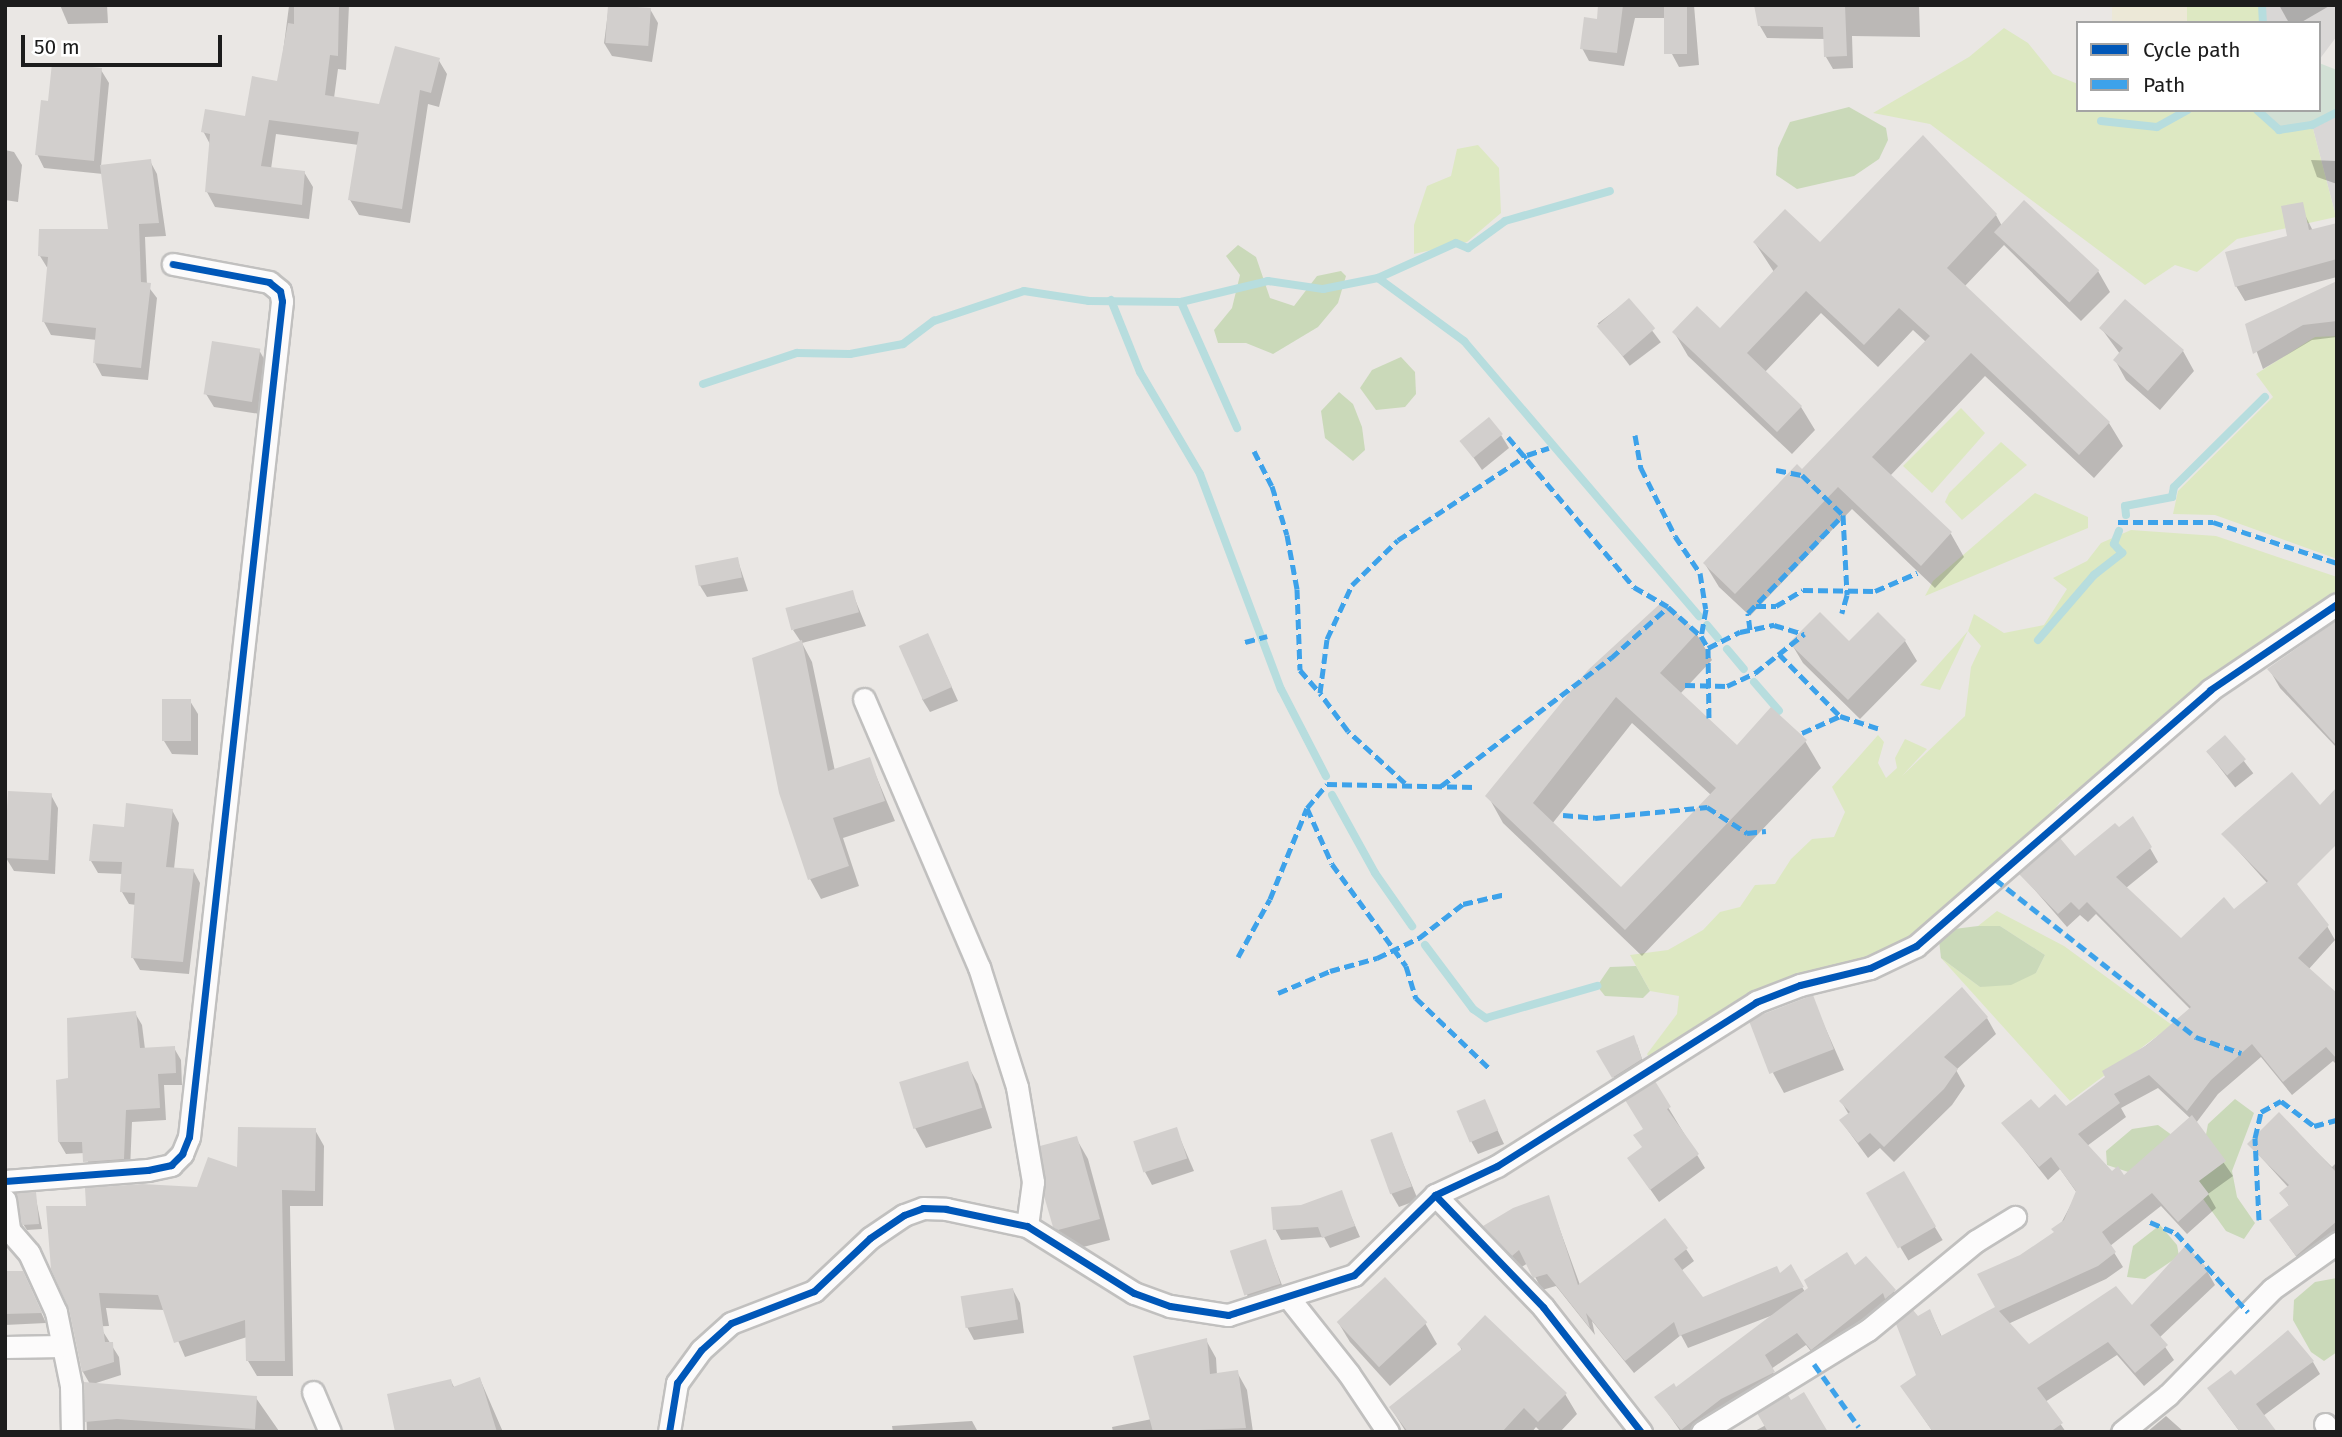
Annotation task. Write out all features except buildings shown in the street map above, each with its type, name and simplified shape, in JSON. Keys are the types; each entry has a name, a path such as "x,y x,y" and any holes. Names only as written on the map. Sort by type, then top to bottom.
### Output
{"street":[{"path":"5,1181 160,1167 182,1154 189,1137 282,301 280,291 269,282 173,264"},
{"path":"668,1432 677,1383 701,1350 731,1323 814,1291 870,1238 904,1215 923,1208 946,1209 1027,1226 1134,1293 1170,1306 1227,1315 1354,1275 1435,1195 1497,1166 1756,1002 1800,985 1870,968 1916,946 1938,931 2081,798 2210,690 2337,604"},
{"path":"864,699 979,967 1017,1087 1033,1182 1027,1226"},
{"path":"1435,1195 1543,1307 1642,1432"},
{"path":"5,1200 9,1230 29,1253 56,1312 71,1386 72,1432"},
{"path":"1702,1432 1868,1330 1965,1250 2015,1217"},
{"path":"2122,1432 2168,1395 2273,1289 2337,1243"},
{"path":"1288,1297 1349,1374 1388,1432"},
{"path":"5,1347 62,1346"},
{"path":"313,1392 330,1432"}],"shaded area":[{"path":"2112,5 2187,5 2187,21 2112,21"},
{"path":"2262,5 2337,5 2337,36 2321,57 2321,21 2263,21"},
{"path":"2321,64 2337,70 2337,113 2312,125 2279,130 2259,112 2321,112"},
{"path":"2337,113 2337,217 2336,217 2312,125"}],"green space":[{"path":"2187,5 2262,5 2262,21 2187,21"},
{"path":"2004,28 2028,43 2053,74 2076,83 2076,112 2259,112 2279,130 2312,125 2336,217 2237,239 2197,272 2175,265 2145,285 1930,124 1873,113 1969,57"},
{"path":"1849,107 1886,128 1888,140 1879,159 1854,176 1797,189 1776,175 1778,148 1790,122"},
{"path":"1478,145 1499,168 1501,213 1467,242 1414,254 1414,225 1427,186 1451,176 1457,149"},
{"path":"1238,245 1256,257 1270,298 1294,306 1317,276 1341,271 1346,276 1338,303 1318,327 1273,354 1246,343 1218,343 1214,330 1232,308 1240,275 1226,256"},
{"path":"2337,336 2337,559 2215,515 2173,514 2178,491 2273,397 2256,374 2315,337"},
{"path":"1401,357 1415,372 1416,394 1405,407 1376,410 1360,388 1372,370"},
{"path":"1339,392 1353,404 1362,427 1365,450 1353,461 1325,438 1321,411"},
{"path":"1961,408 1985,433 1932,493 1903,466"},
{"path":"2001,442 2027,465 1962,520 1945,502 1949,493"},
{"path":"2035,493 2088,517 2088,528 1925,596 1933,581"},
{"path":"2131,530 2216,536 2337,577 2337,603 2125,763 2060,802 1993,894 1948,926 1794,988 1655,1067 1647,1054 1677,1014 1679,996 1650,991 1630,955 1668,950 1703,930 1720,912 1740,907 1755,885 1775,884 1791,859 1812,839 1834,837 1845,812 1832,787 1878,735 1884,742 1878,763 1886,778 1897,768 1895,758 1905,739 1927,749 1902,776 1965,716 1971,667 1981,646 1968,631 1974,614 2004,633 2044,625 2067,589 2053,578 2087,561 2101,543"},
{"path":"1968,631 1940,690 1920,685"},
{"path":"1997,911 2064,946 2172,1025 2070,1101 1941,958 1980,987 2036,973 2045,955 2000,926 1978,926"},
{"path":"2000,926 2045,955 2036,973 2011,985 1980,987 1941,958 1938,931"},
{"path":"1636,966 1650,991 1643,998 1605,996 1597,986 1610,967"},
{"path":"2235,1099 2254,1113 2232,1171 2237,1197 2255,1223 2244,1239 2226,1231 2201,1196 2107,1165 2106,1151 2132,1129 2158,1125 2187,1146 2205,1140 2208,1124"},
{"path":"2160,1225 2177,1245 2179,1256 2145,1279 2127,1277 2133,1246"},
{"path":"2337,1278 2337,1352 2324,1361 2311,1352 2293,1320 2294,1300 2315,1282"}],"waterway":[{"path":"2262,5 2263,21"},
{"path":"2101,121 2157,127 2184,112"},
{"path":"2259,112 2279,130 2312,125 2337,112"},
{"path":"703,384 797,353 850,354 903,344 934,321 1024,291 1089,301 1181,302 1268,281 1323,289 1378,278 1456,243 1468,248 1505,221 1610,191"},
{"path":"1378,278 1464,341 1699,616"},
{"path":"1111,300 1140,372 1200,474 1281,689 1326,776"},
{"path":"1181,302 1237,428"},
{"path":"2126,515 2125,506 2172,497 2174,487 2265,397"},
{"path":"2038,640 2094,575 2122,553 2114,544 2119,531"},
{"path":"1707,625 1718,638"},
{"path":"1727,649 1744,669"},
{"path":"1754,682 1779,711"},
{"path":"1332,795 1375,873 1412,926"},
{"path":"1425,945 1473,1009 1486,1018 1597,986"}],"marked path":[{"path":"1635,435 1641,468 1675,536 1700,573 1706,609 1701,636"},
{"path":"1508,437 1634,587 1668,607 1701,636 1708,648 1709,718"},
{"path":"1405,783 1348,731 1320,693 1327,639 1352,585 1398,540 1527,455 1549,448"},
{"path":"1254,451 1272,486 1287,535 1297,589 1300,670 1320,693"},
{"path":"1776,470 1802,475 1843,515 1847,595 1842,613"},
{"path":"1750,630 1748,613 1843,515"},
{"path":"2118,522 2213,522 2337,563"},
{"path":"1756,606 1776,606 1803,590 1875,591 1917,573"},
{"path":"1441,786 1611,658 1668,607"},
{"path":"1708,648 1740,632 1774,625 1804,634"},
{"path":"1685,685 1727,686 1755,673 1804,634"},
{"path":"1245,642 1267,636"},
{"path":"1779,654 1840,716"},
{"path":"1802,733 1840,716 1878,728"},
{"path":"1238,957 1270,899 1307,808 1327,784 1475,787"},
{"path":"1563,815 1595,818 1707,807 1747,833 1766,831"},
{"path":"1307,808 1332,864 1406,966 1416,998 1491,1070"},
{"path":"1995,879 2196,1037 2241,1053"},
{"path":"1278,993 1330,971 1377,958 1419,938 1463,904 1506,894"},
{"path":"2259,1220 2255,1138 2261,1112 2281,1101 2314,1126 2337,1120"},
{"path":"2150,1222 2176,1233 2248,1312"},
{"path":"1814,1364 1859,1427"}],"cycle path":[{"path":"5,1181 148,1170 171,1165 182,1154 189,1137 282,301 280,291 269,282 173,264"},
{"path":"1435,1195 1497,1166 1756,1002 1800,985 1870,968 1916,946 2210,690 2337,604"},
{"path":"669,1432 677,1383 701,1350 731,1323 814,1291 870,1238 904,1215 923,1208 946,1209 1027,1226 1134,1293 1170,1306 1228,1315 1354,1275 1435,1195 1543,1307 1641,1432"}]}
